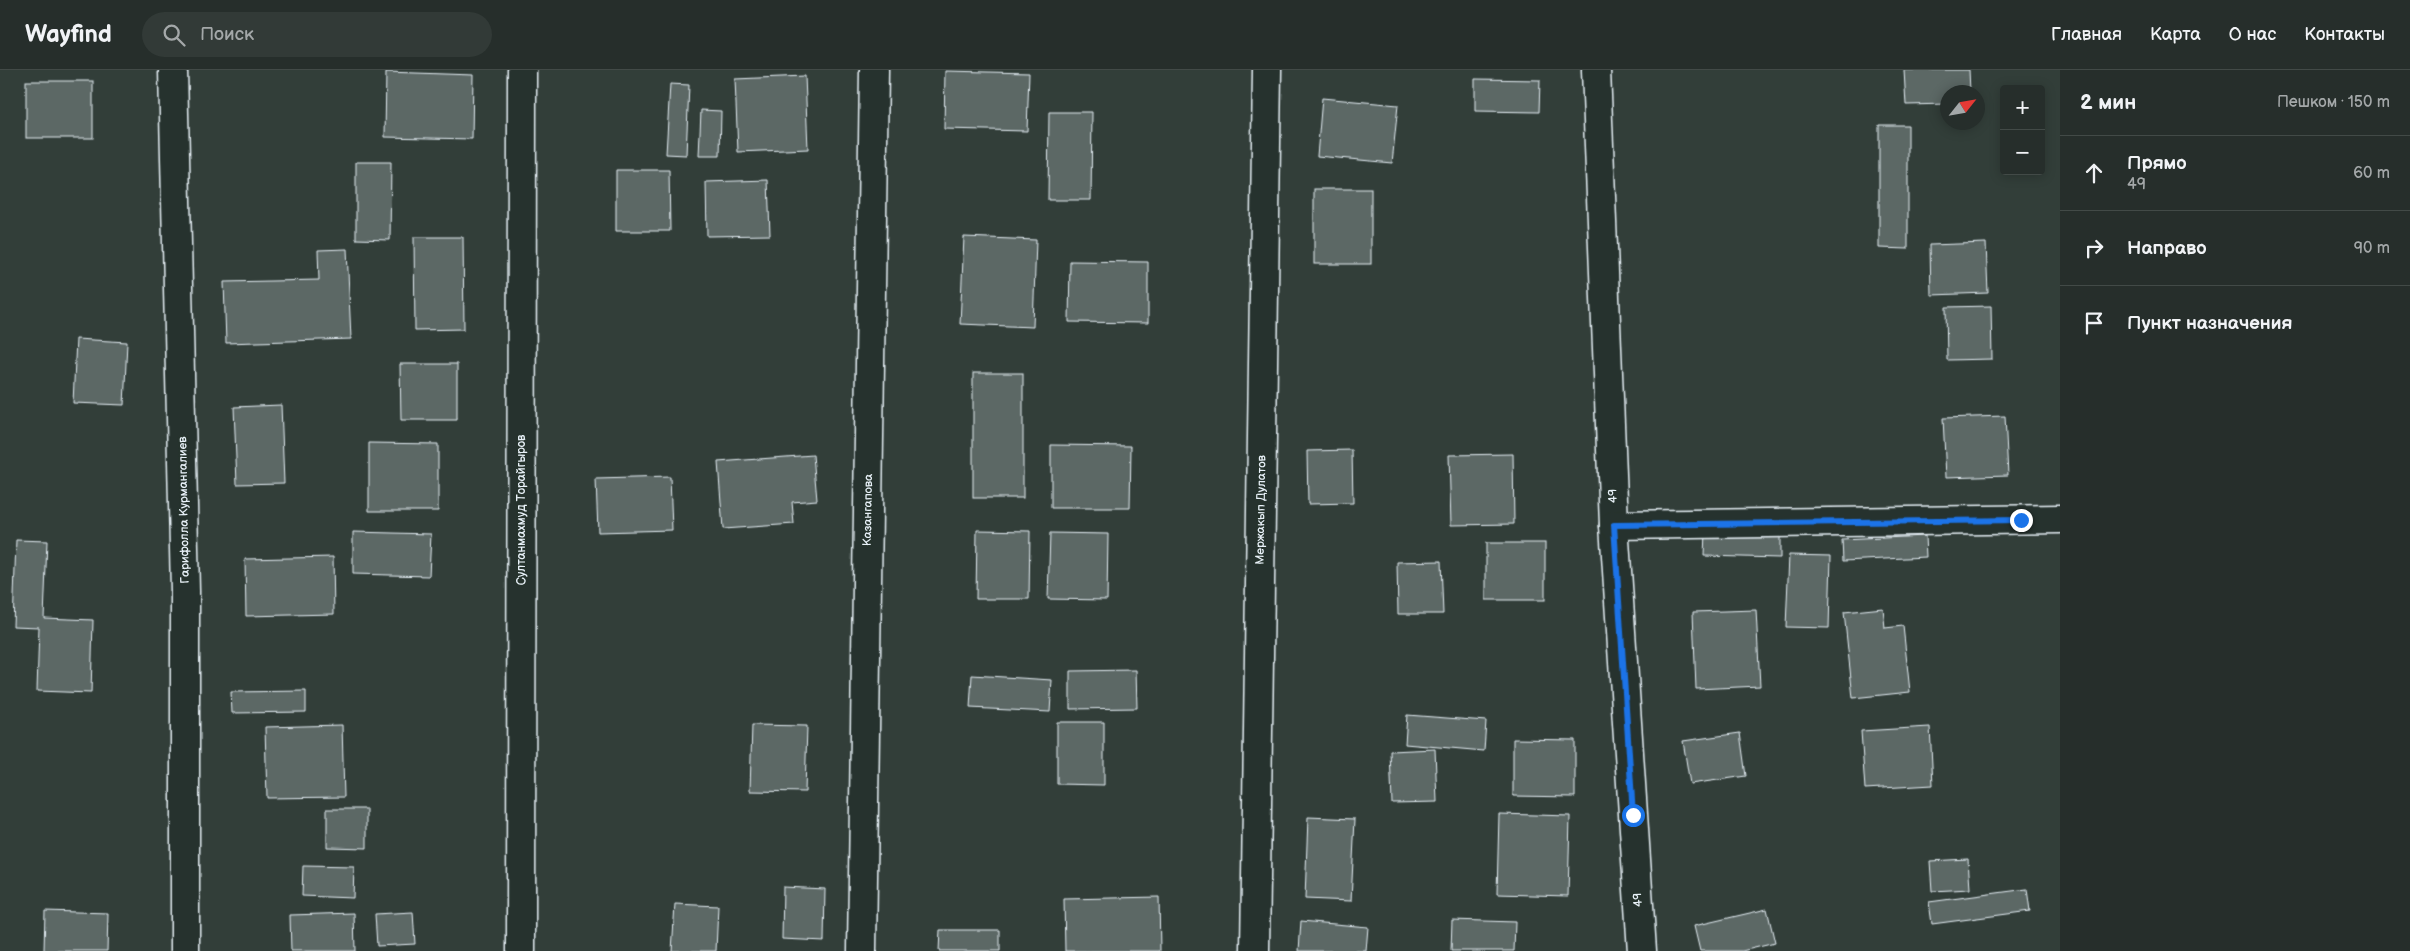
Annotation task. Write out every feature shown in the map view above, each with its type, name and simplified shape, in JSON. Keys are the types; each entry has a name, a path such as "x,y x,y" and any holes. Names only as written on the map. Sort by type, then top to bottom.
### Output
{"street":[{"name":"Гарифолла Курмангалиев","path":"173,70 186,591 185,951"},
{"name":"Султанмахмуд Торайгыров","path":"521,951 522,70"},
{"name":"Казангапова","path":"862,951 874,70"},
{"name":"Мержакып Дулатов","path":"1255,951 1267,70"},
{"name":"49","path":"1596,70 1614,525 1642,951"},
{"path":"1614,525 2060,519"}],"building":[{"path":"1904,70 1969,70 1970,85 1940,85 1940,104 1906,105"},
{"path":"945,71 1029,73 1027,131 944,129"},
{"path":"386,72 473,75 472,139 385,137"},
{"path":"805,76 808,149 738,152 735,79"},
{"path":"1475,79 1540,80 1539,112 1475,111"},
{"path":"26,81 93,81 93,138 26,138"},
{"path":"670,84 689,85 686,155 666,154"},
{"path":"1322,98 1398,105 1392,163 1317,156"},
{"path":"701,110 721,111 720,156 699,156"},
{"path":"1049,112 1092,112 1091,200 1048,200"},
{"path":"1879,125 1908,125 1908,249 1879,248"},
{"path":"356,162 391,162 390,240 356,239"},
{"path":"616,170 669,170 670,231 616,231"},
{"path":"768,180 770,235 707,236 706,182"},
{"path":"1314,189 1371,189 1371,264 1314,264"},
{"path":"414,237 463,237 464,329 415,330"},
{"path":"964,237 1036,240 1033,327 960,324"},
{"path":"1986,243 1988,293 1931,295 1930,245"},
{"path":"347,249 351,339 226,343 224,282 319,280 318,250"},
{"path":"1070,261 1148,262 1148,323 1069,322"},
{"path":"1991,306 1992,359 1947,360 1946,307"},
{"path":"76,339 127,342 124,405 73,403"},
{"path":"400,364 457,364 457,420 401,420"},
{"path":"973,373 1023,373 1023,498 973,498"},
{"path":"281,405 284,483 237,484 234,407"},
{"path":"2005,416 2008,475 1946,477 1943,418"},
{"path":"369,443 438,444 438,511 369,511"},
{"path":"1051,445 1131,446 1130,508 1051,508"},
{"path":"1352,450 1353,503 1308,504 1307,451"},
{"path":"1513,454 1514,524 1451,525 1449,455"},
{"path":"813,455 817,500 792,502 794,524 723,529 718,462"},
{"path":"670,477 672,530 598,532 596,479"},
{"path":"977,530 1030,531 1029,599 976,599"},
{"path":"353,532 431,534 429,576 353,574"},
{"path":"1705,532 1780,535 1780,558 1704,556"},
{"path":"1050,533 1108,534 1107,600 1048,599"},
{"path":"1925,536 1926,557 1843,561 1842,540"},
{"path":"16,540 47,541 44,618 93,620 91,693 37,691 39,627 13,626"},
{"path":"1486,543 1545,543 1545,600 1486,600"},
{"path":"1789,555 1831,556 1829,628 1786,627"},
{"path":"333,557 334,614 246,616 245,559"},
{"path":"1441,561 1443,614 1398,614 1397,562"},
{"path":"1883,608 1885,628 1903,626 1910,692 1853,698 1844,612"},
{"path":"1756,610 1760,686 1696,689 1693,612"},
{"path":"1136,670 1137,708 1070,709 1070,671"},
{"path":"972,675 1052,680 1050,712 970,708"},
{"path":"306,691 306,712 232,713 231,692"},
{"path":"1407,715 1486,721 1484,751 1405,744"},
{"path":"1057,722 1104,722 1104,785 1057,784"},
{"path":"342,725 344,797 267,798 265,727"},
{"path":"752,725 807,726 805,792 750,791"},
{"path":"1930,727 1933,785 1865,789 1861,731"},
{"path":"1740,733 1746,776 1690,784 1683,741"},
{"path":"1513,739 1575,740 1575,797 1513,796"},
{"path":"1435,749 1437,802 1392,803 1390,751"},
{"path":"327,809 367,809 367,848 327,847"},
{"path":"1499,814 1570,816 1568,896 1497,894"},
{"path":"1308,817 1355,819 1351,901 1305,899"},
{"path":"1968,859 1970,889 1932,891 1930,861"},
{"path":"303,866 354,867 353,898 302,896"},
{"path":"783,887 825,889 824,941 782,939"},
{"path":"2027,889 2030,911 1932,924 1929,902"},
{"path":"1159,897 1160,951 1065,951 1064,899"},
{"path":"675,904 718,906 716,951 672,951"},
{"path":"1767,909 1775,943 1742,951 1700,951 1694,926"},
{"path":"45,911 108,913 107,951 44,951"},
{"path":"413,912 415,944 377,946 375,914"},
{"path":"354,913 355,951 291,951 290,915"},
{"path":"1452,920 1515,922 1514,951 1451,951"},
{"path":"1301,921 1368,927 1366,951 1299,951"},
{"path":"940,930 1000,930 1000,951 939,951"}],"route":[{"path":"1633,815 1614,525 2021,520"}]}
